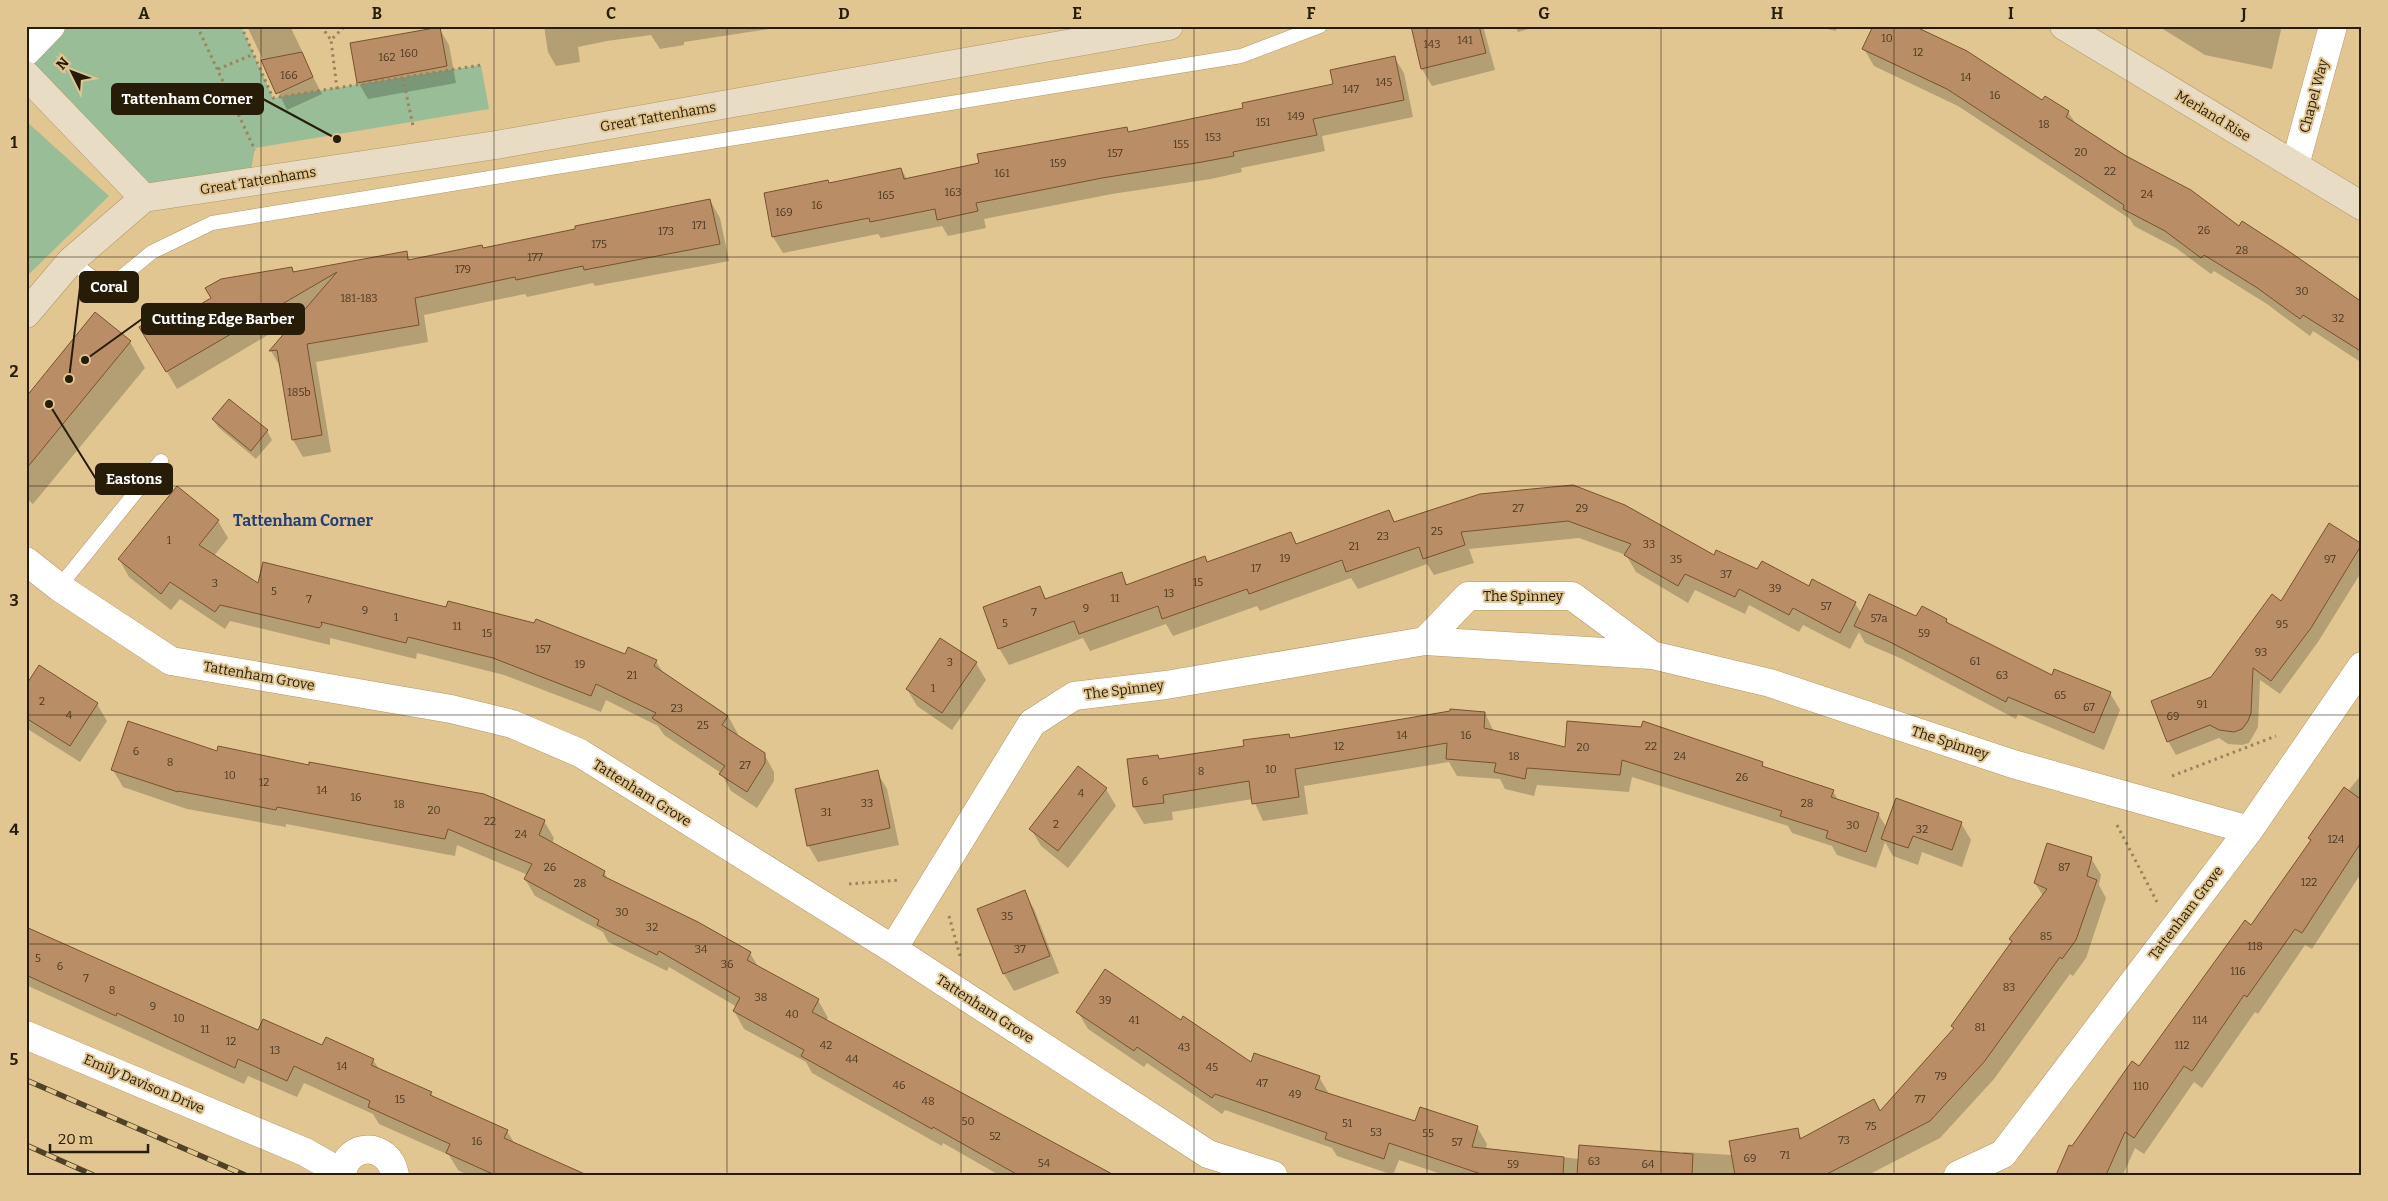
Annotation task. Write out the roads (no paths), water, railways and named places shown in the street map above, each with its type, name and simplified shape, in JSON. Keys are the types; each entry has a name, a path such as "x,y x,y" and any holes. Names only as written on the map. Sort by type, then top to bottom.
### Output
{"main road":[{"name":"Great Tattenhams","path":"144,198 496,146 1169,26"},
{"name":"Merland Rise","path":"2064,26 2362,206"},
{"path":"26,75 144,198 71,261 26,314"}],"street":[{"path":"26,52 51,26"},
{"name":"Chapel Way","path":"2295,165 2333,26"},
{"name":"Tattenham Grove","path":"26,561 59,587 171,661 451,709 512,724 580,753 893,949 1215,1164 1273,1175"},
{"name":"The Spinney","path":"1425,642 1468,596 1572,596 1652,655"},
{"name":"The Spinney","path":"893,949 1032,723 1074,696 1166,685 1425,642 1652,655 1770,683 2013,764 2249,830"},
{"name":"Tattenham Grove","path":"1958,1175 2002,1164 2172,931 2249,830 2362,666"},
{"name":"Emily Davison Drive","path":"26,1035 305,1152 342,1174 350,1156 366,1149 383,1153 390,1159 395,1175"}],"lane":[{"path":"71,261 107,289 152,252 212,223 1241,56 1320,26"},
{"path":"59,587 160,461"}],"railway":[{"path":"26,1080 245,1175"},
{"path":"26,1145 93,1175"}],"place":[{"name":"Tattenham Corner","path":"337,139"},
{"name":"Cutting Edge Barber","path":"85,360"},
{"name":"Coral","path":"69,379"},
{"name":"Eastons","path":"49,404"}],"district":[{"name":"Tattenham Corner","path":"303,520"}]}
